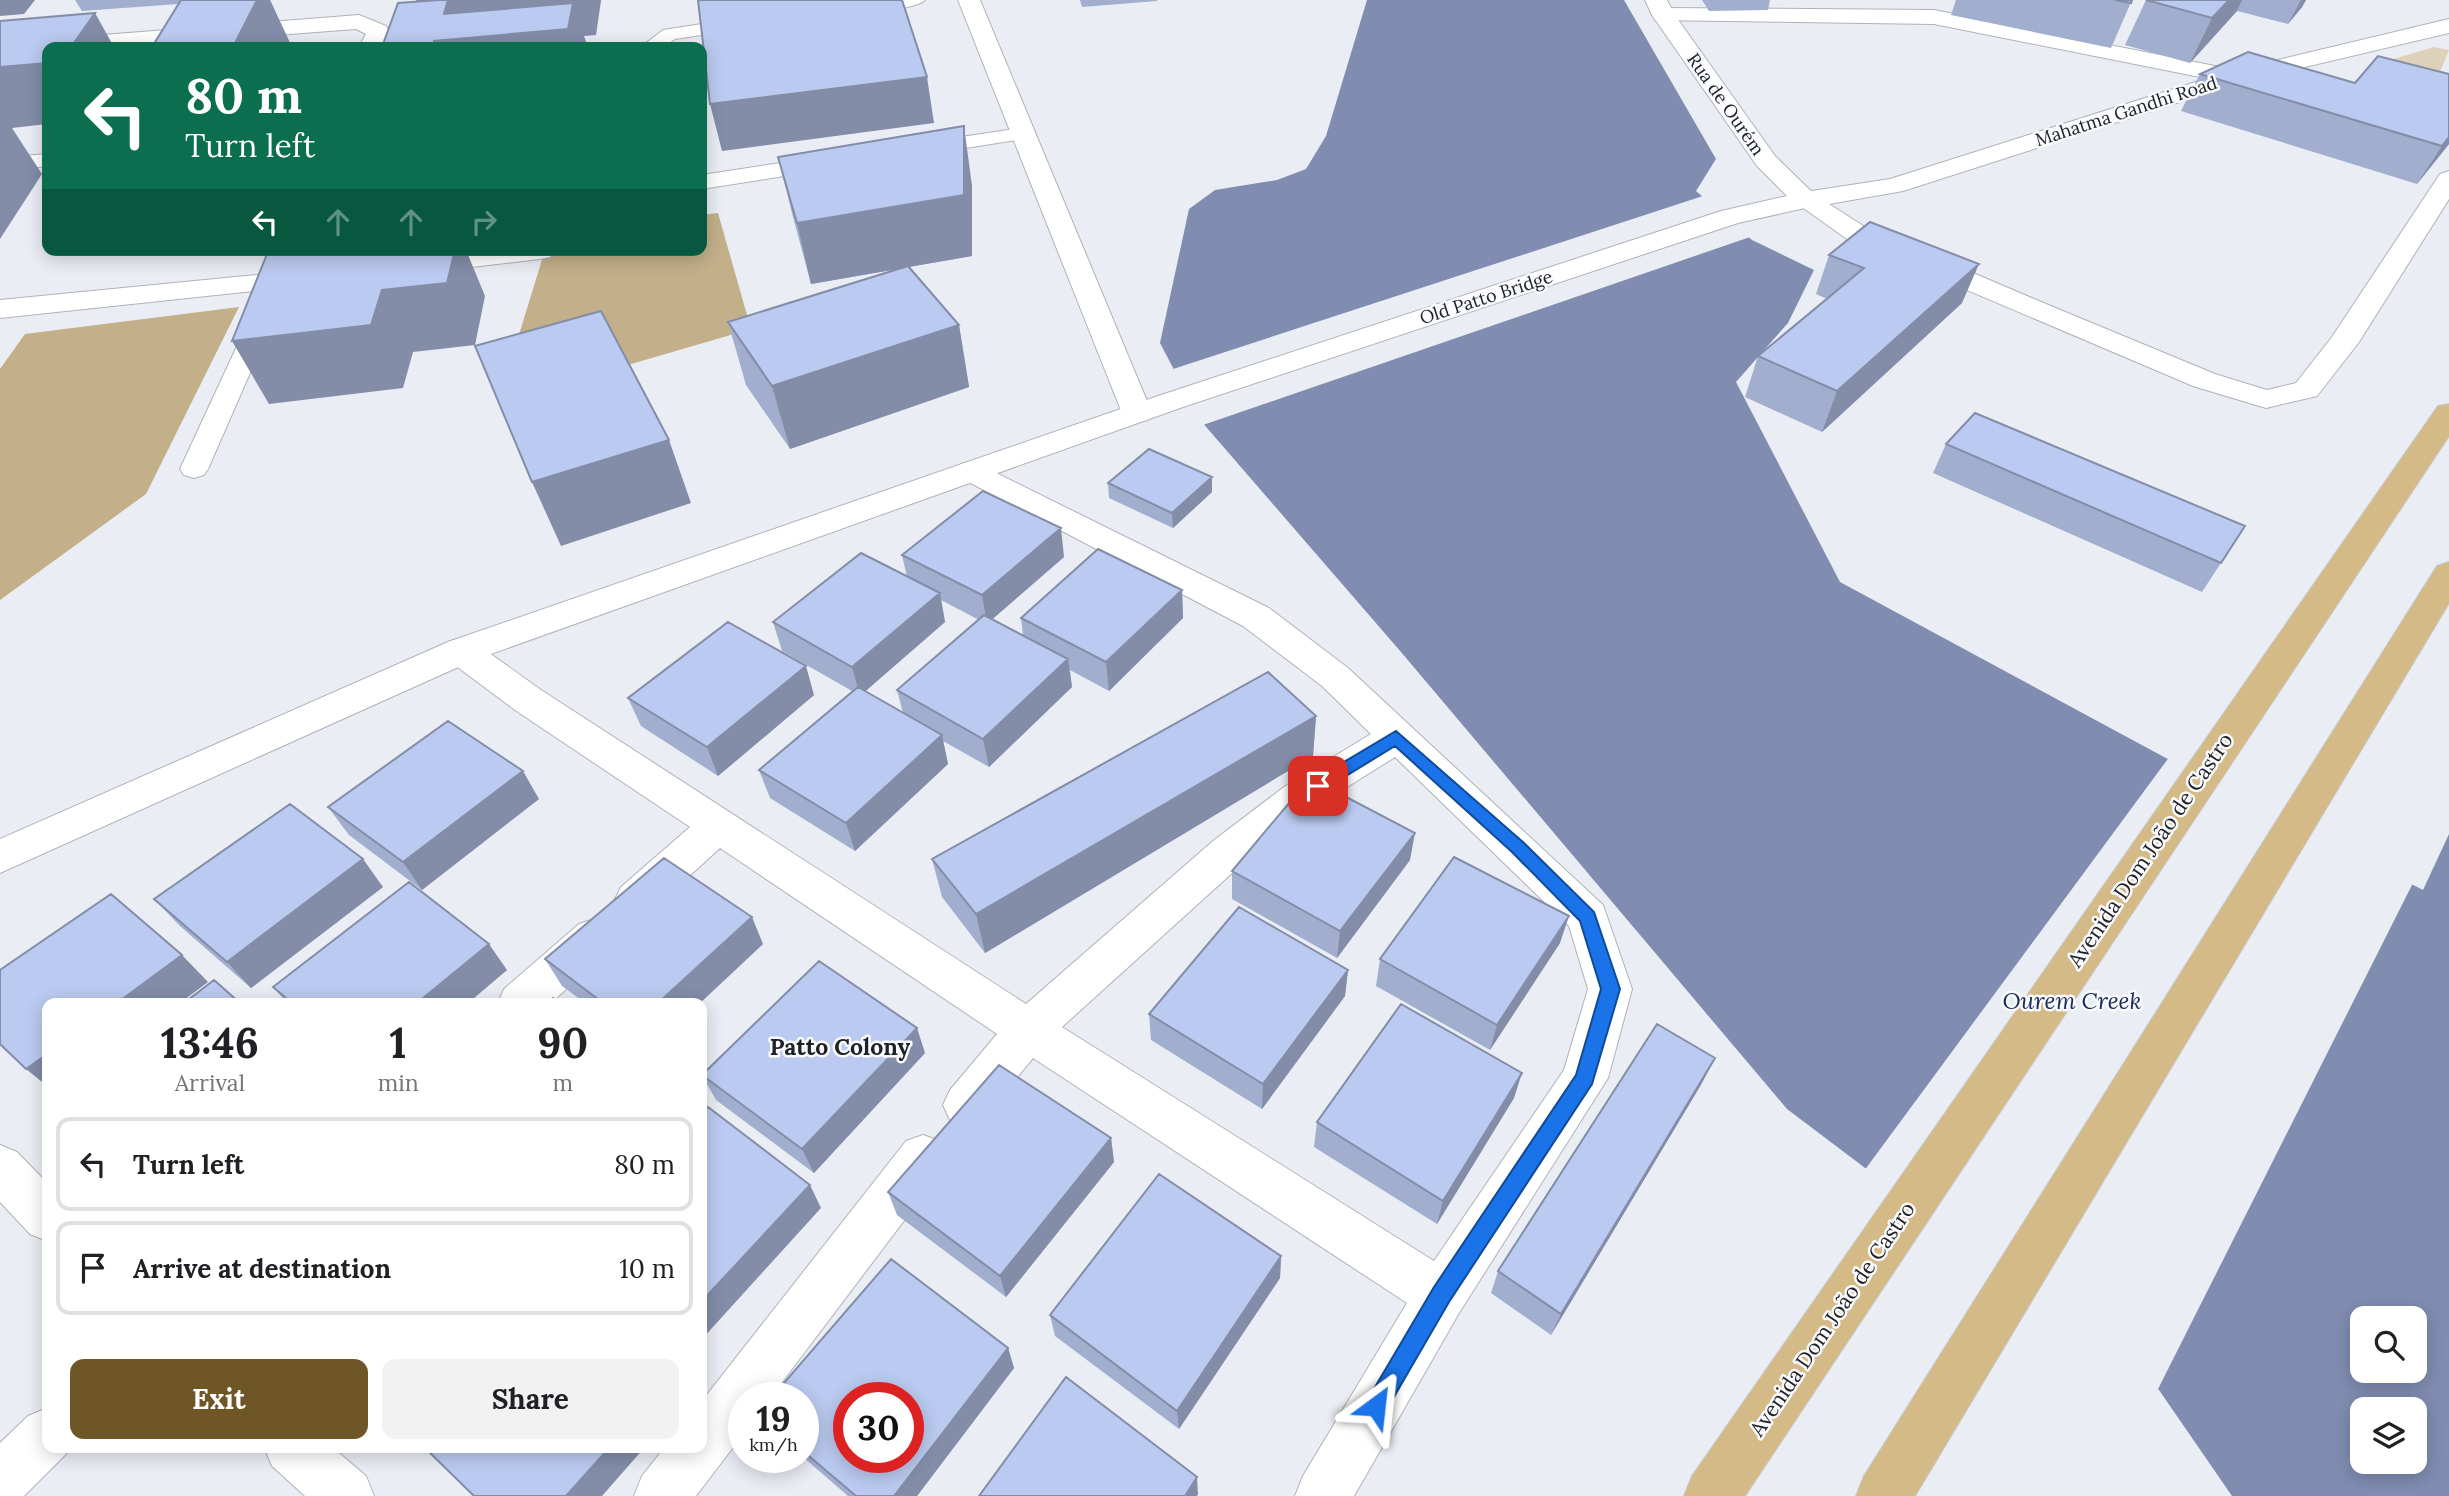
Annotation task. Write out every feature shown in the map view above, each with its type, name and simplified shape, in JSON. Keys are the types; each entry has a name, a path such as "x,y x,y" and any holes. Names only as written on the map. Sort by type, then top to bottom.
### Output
{"main road":[{"name":"Avenida Dom João de Castro","path":"1725,1476 2449,413"},
{"path":"1884,1496 2449,575"}],"street":[{"path":"970,0 1022,134 1153,407"},
{"path":"1660,8 1938,8 2235,77"},
{"name":"Rua de Ourém","path":"1660,8 1766,161 1805,200 1856,233 2204,380 2266,399 2306,390 2344,342 2449,179"},
{"path":"103,42 359,22 378,31 372,42"},
{"name":"Mahatma Gandhi Road","path":"1805,200 1894,186 2235,77 2449,26"},
{"path":"0,50 42,47"},
{"name":"Old Patto Bridge","path":"2,856 461,651 1153,407 1730,217 1805,200"},
{"path":"266,283 277,256"},
{"path":"389,269 498,256"},
{"path":"0,309 334,275"},
{"path":"972,471 1256,617 1335,677 1396,737 1518,847 1588,917 1611,989 1585,1078 1441,1294 1323,1496"},
{"path":"461,651 528,699 1028,1030 1441,1294"},
{"path":"707,1438 900,1185 1028,1030 1227,853 1298,798 1396,737"},
{"path":"526,998 718,826"},
{"path":"0,1168 42,1212"},
{"path":"0,1481 42,1440"},
{"path":"298,1453 346,1496"},
{"path":"662,1496 696,1453"}],"lane":[{"path":"834,11 916,0"},
{"path":"658,42 670,34 766,21"},
{"path":"899,153 1022,134"},
{"path":"0,165 42,161"},
{"path":"707,181 844,161"},
{"path":"194,469 269,301 266,283"}],"shaded area":[{"path":"2434,47 2449,50 2438,77 2380,63"},
{"path":"718,213 751,329 498,403 543,256 707,256 707,214"},
{"path":"239,307 146,494 0,600 0,369 25,334"}],"water":[{"name":"Ourem Creek","path":"1367,0 1624,0 1716,159 1696,191 1752,240 1814,270 1788,323 1736,382 1840,582 2164,757 2423,890 2449,834 2449,1496 2232,1496 2159,1390 1787,1109 1401,652 1201,421 1160,343 1189,209 1215,190 1277,180 1306,169 1326,136"}],"pier":[{"path":"1706,195 1753,236 1203,425 1194,415 1170,370"},
{"path":"2170,756 2414,881 2156,1393 1864,1171"}],"building":[{"path":"181,0 257,0 236,42 155,42"},
{"path":"448,0 444,14 573,3 568,29 434,42 384,42 398,3"},
{"path":"698,0 902,0 927,77 710,104 707,42 703,42"},
{"path":"2146,0 2229,0 2212,18"},
{"path":"95,13 75,42 42,42 42,63 0,67 0,21"},
{"path":"2248,52 2355,83 2378,56 2449,74 2449,137 2442,146 2200,74"},
{"path":"964,126 964,195 797,223 778,157"},
{"path":"1870,222 1979,264 1837,391 1758,356 1864,268 1829,255"},
{"path":"266,256 454,256 447,283 382,290 371,325 232,341"},
{"path":"908,266 959,325 772,386 728,322"},
{"path":"601,311 669,440 532,482 475,346"},
{"path":"1975,413 2245,526 2221,563 1946,444"},
{"path":"1149,449 1212,477 1172,513 1108,483"},
{"path":"983,491 1061,528 982,595 902,555"},
{"path":"1098,549 1182,590 1106,662 1021,618"},
{"path":"861,553 940,593 852,667 773,622"},
{"path":"984,615 1068,659 983,739 897,690"},
{"path":"728,622 806,666 707,747 628,698"},
{"path":"1268,672 1316,716 976,914 932,859"},
{"path":"858,687 942,735 846,823 759,770"},
{"path":"448,721 523,771 403,862 328,807"},
{"path":"1310,778 1415,833 1340,931 1232,871"},
{"path":"290,804 363,859 227,962 154,899"},
{"path":"1454,857 1569,916 1497,1025 1380,959"},
{"path":"664,858 752,917 663,998 596,998 545,959"},
{"path":"409,882 489,944 423,998 286,998 273,987"},
{"path":"111,894 182,955 124,998 42,998 42,1058 26,1069 0,1044 0,970"},
{"path":"1239,907 1348,970 1263,1084 1149,1014"},
{"path":"819,961 917,1028 802,1149 707,1079 707,1070"},
{"path":"214,980 234,998 191,998"},
{"path":"1401,1004 1522,1073 1443,1201 1317,1122"},
{"path":"1657,1024 1715,1058 1561,1314 1498,1271"},
{"path":"999,1065 1111,1138 1000,1276 888,1192"},
{"path":"707,1108 810,1185 707,1296"},
{"path":"1159,1174 1281,1256 1177,1411 1050,1315"},
{"path":"891,1259 1008,1348 924,1457 924,1382 833,1382 833,1473 912,1473 894,1496 856,1496 819,1465 819,1382 785,1382"},
{"path":"1066,1377 1197,1477 1185,1496 979,1496"},
{"path":"430,1453 605,1453 566,1496 474,1496"}],"district":[{"name":"Patto Colony","path":"840,1046"}],"route":[{"path":"1318,786 1396,737 1518,847 1588,917 1611,989 1585,1078 1441,1294 1376,1406"}]}
